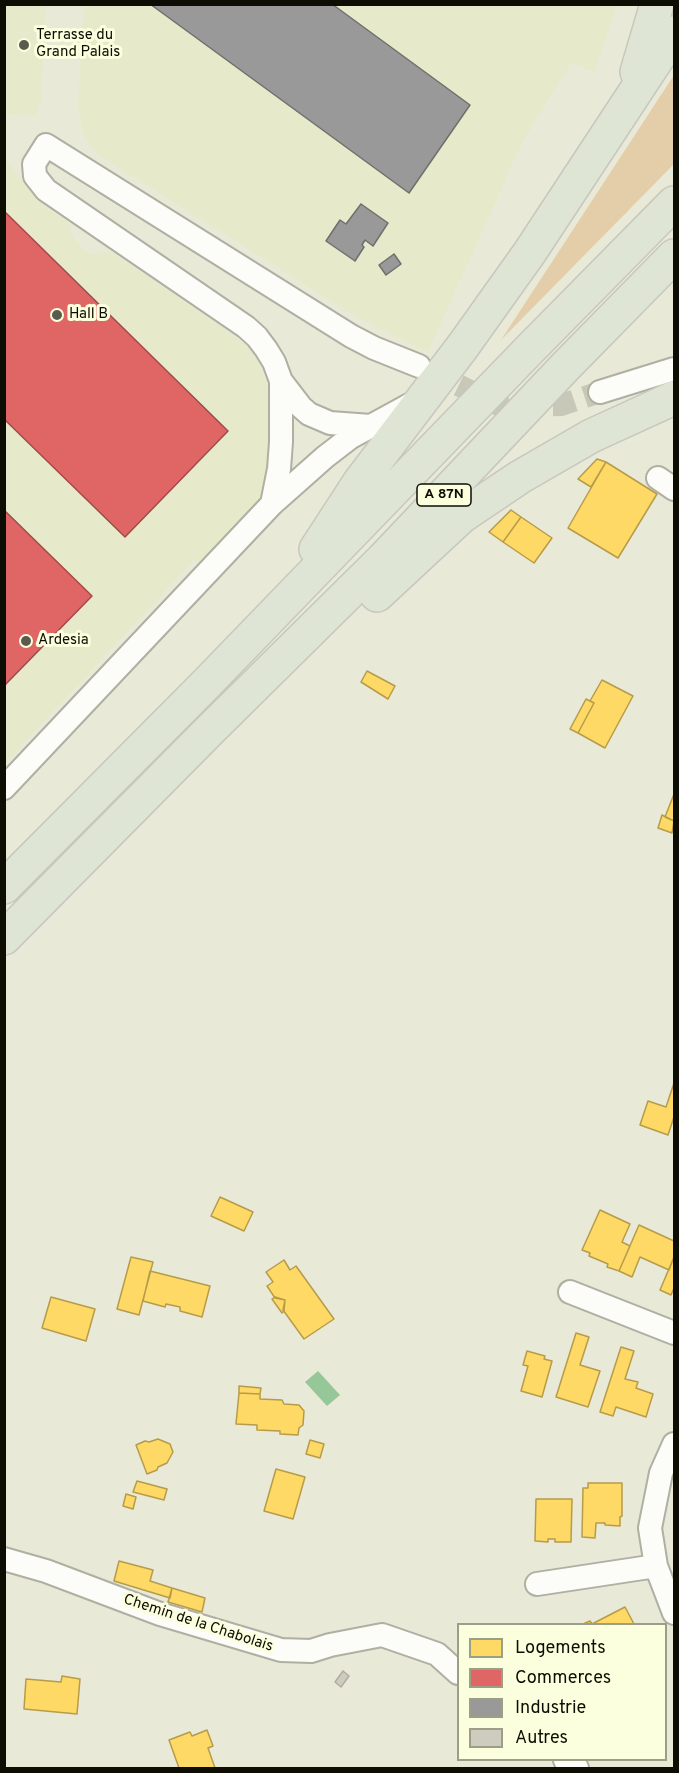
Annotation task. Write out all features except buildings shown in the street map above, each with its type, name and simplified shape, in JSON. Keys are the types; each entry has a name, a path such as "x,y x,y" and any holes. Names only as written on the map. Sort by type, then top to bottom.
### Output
{"highway":[{"path":"627,106 657,4"},
{"path":"274,614 422,382 530,252 675,33"},
{"name":"A 87N","path":"4,887 675,203"},
{"name":"A 87N","path":"4,938 384,558 556,376 675,256"},
{"path":"210,730 354,617 462,516 520,477 591,436 675,398"}],"street":[{"path":"4,788 272,504 325,457 370,426 422,382 374,348 351,336 46,145 34,164 35,176 46,190 246,327 266,349 281,381 301,407 319,419 342,425 370,426"},
{"path":"600,392 675,369"},
{"path":"272,504 279,469 281,442 281,381"},
{"path":"570,1292 675,1333"},
{"path":"675,1444 661,1473 650,1528 656,1566 675,1612"},
{"name":"Chemin de la Chabolais","path":"4,1559 46,1571 160,1614 281,1650 311,1651 382,1635 437,1654 457,1671"},
{"path":"537,1584 656,1566"}],"shaded area":[{"name":"Terrasse du Grand Palais","path":"5,4 46,5 41,101 34,117 5,114"},
{"path":"84,5 616,5 594,72 571,63 522,143 428,352 358,318 97,154 83,134 78,105"},
{"path":"674,75 674,164 501,340"},
{"path":"4,158 44,206 67,222 75,240 88,253 112,252 233,335 252,352 259,363 271,403 273,446 262,497 199,563 195,559 5,763"},
{"path":"318,1371 340,1395 327,1406 305,1382"}],"tunnel":[{"path":"429,371 501,406 561,405 600,392"}],"place":[{"name":"Terrasse du Grand Palais","path":"24,45"},
{"name":"Hall B","path":"57,315"},
{"name":"Ardesia","path":"26,641"}]}
